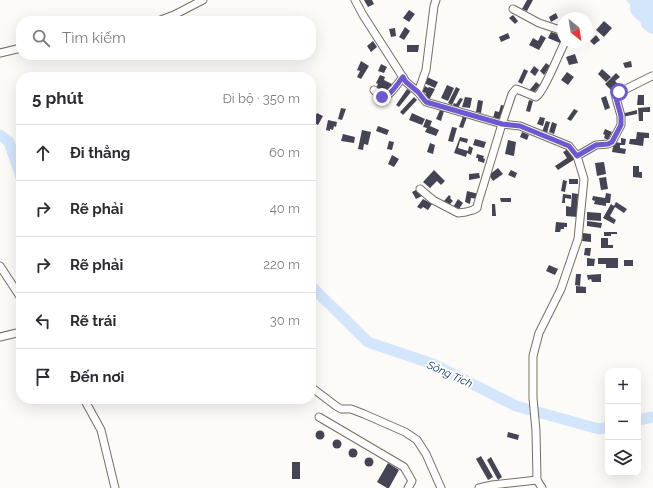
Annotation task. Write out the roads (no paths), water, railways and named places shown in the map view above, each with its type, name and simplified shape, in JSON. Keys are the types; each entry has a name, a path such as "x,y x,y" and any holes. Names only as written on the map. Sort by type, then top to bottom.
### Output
{"street":[{"path":"171,16 203,0"},
{"path":"355,0 403,77 426,102 502,124 520,126 569,146 577,156 584,178 578,239 561,289 539,333 533,356 533,398 536,431 537,480 542,488"},
{"path":"418,92 426,70 436,0"},
{"path":"514,9 539,23 557,29"},
{"path":"420,189 433,200 458,212 466,212 477,208 512,94 516,89 536,97 539,95 544,88 562,48"},
{"path":"0,53 16,49"},
{"path":"577,156 596,145 608,144 612,142 621,125 621,116 616,94 652,76"},
{"path":"374,90 382,97 387,96 403,77"},
{"path":"0,266 16,290"},
{"path":"0,337 16,333"},
{"path":"316,391 341,409 351,409 364,414 405,432 417,440 426,454 440,488"},
{"path":"87,404 101,430 115,488"},
{"path":"319,417 404,467 412,481 408,488"},
{"path":"479,488 537,480"}],"water":[{"path":"626,0 653,0 653,34 641,26 641,23 631,13 630,4"}],"waterway":[{"name":"Sông Tích","path":"0,135 9,142 16,162"},
{"name":"Sông Tích","path":"316,291 368,342 433,364 516,406 599,429 605,428"},
{"name":"Sông Tích","path":"641,419 653,417"}]}
